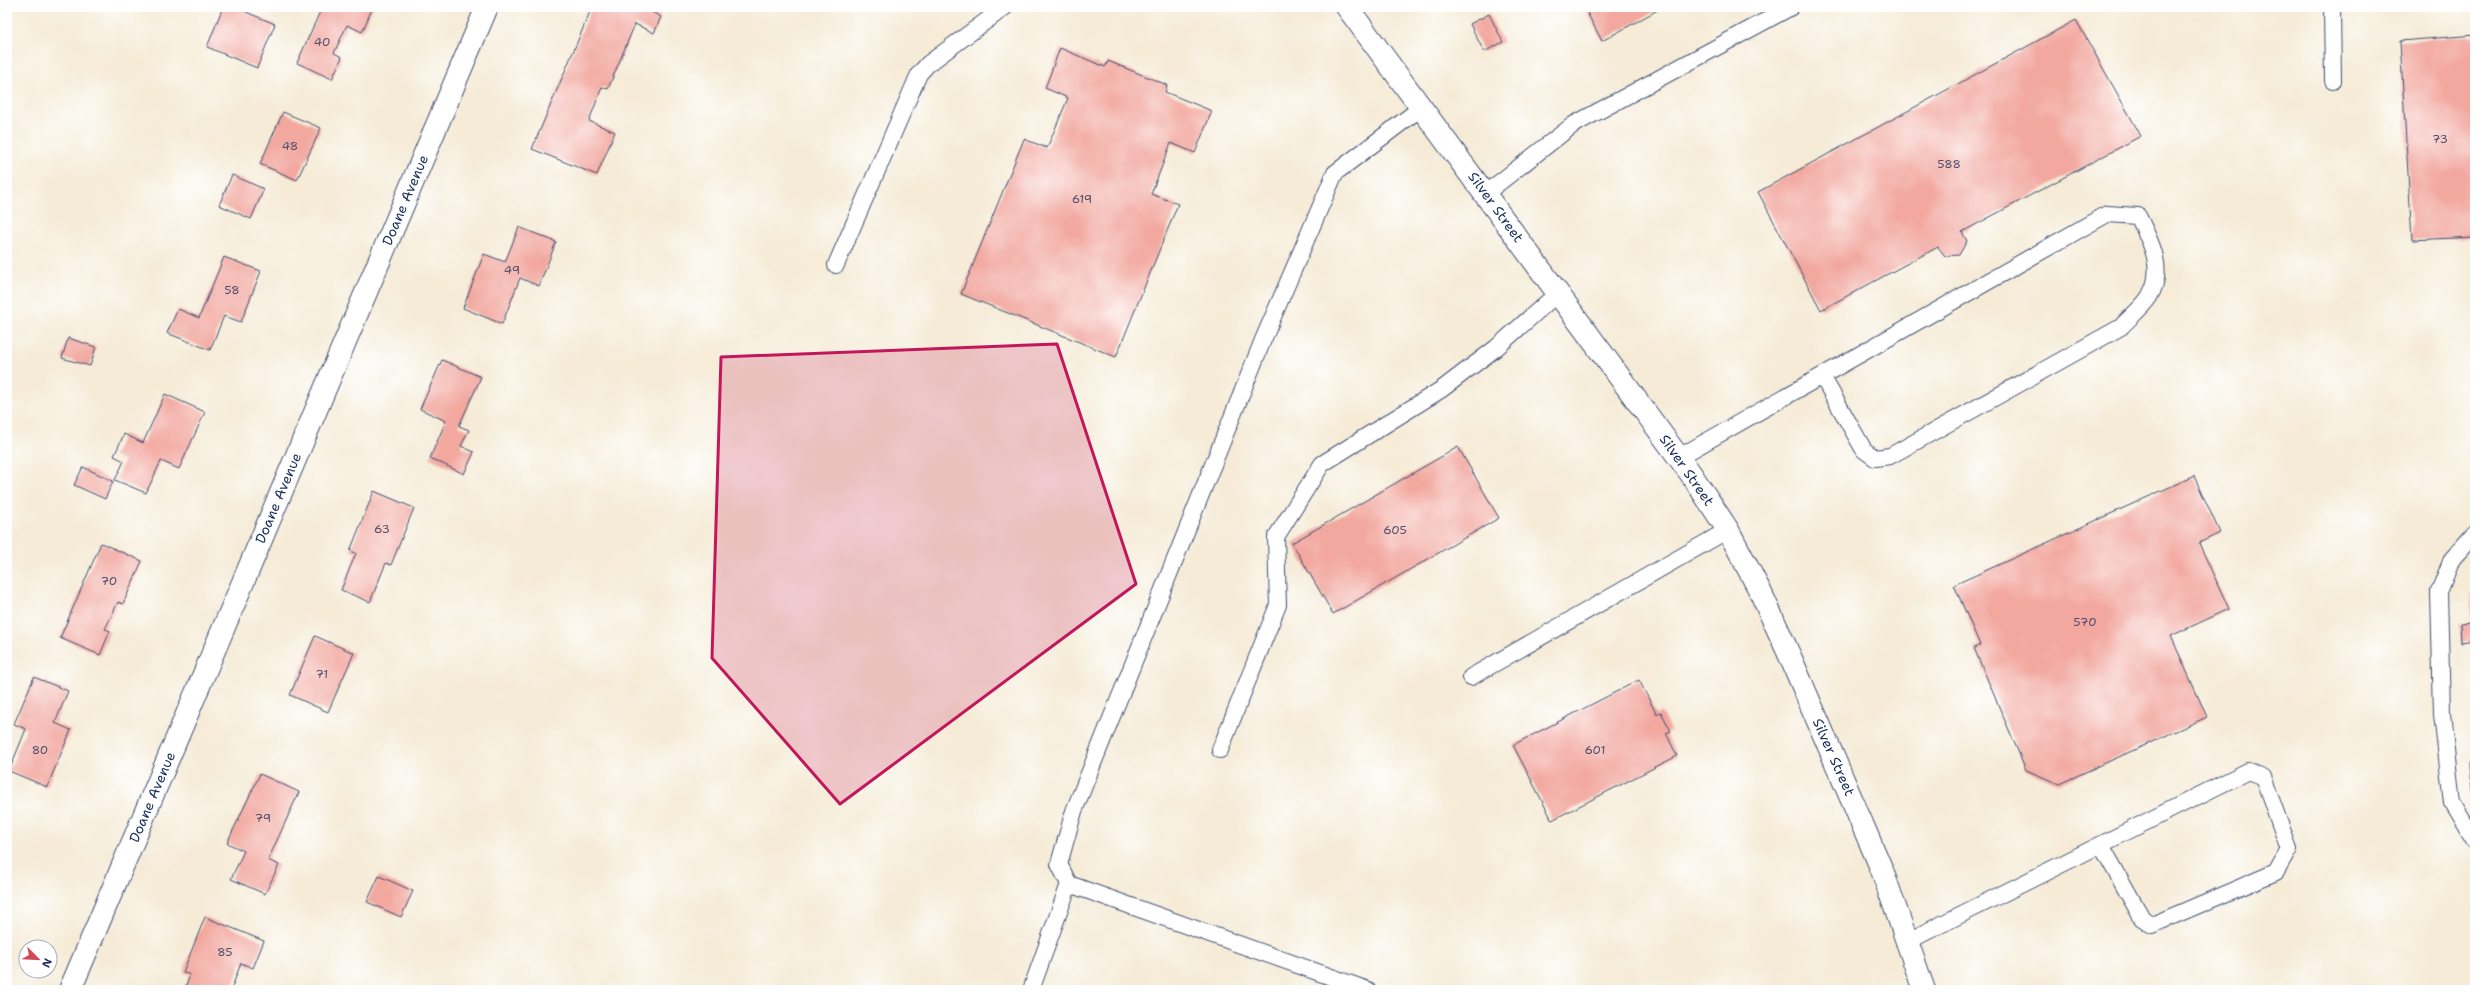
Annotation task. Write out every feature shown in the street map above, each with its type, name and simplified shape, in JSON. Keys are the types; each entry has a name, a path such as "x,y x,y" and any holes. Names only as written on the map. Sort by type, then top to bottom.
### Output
{"street":[{"name":"Doane Avenue","path":"70,990 487,7"},
{"name":"Silver Street","path":"1347,7 1559,292 1679,457 1728,530 1760,591 1839,767 1882,870 1924,990"}],"lane":[{"path":"836,265 919,74 928,64 1005,7"},
{"path":"1486,193 1573,125 1791,7"},
{"path":"2332,7 2333,81"},
{"path":"1368,990 1069,884 1059,864 1074,811 1264,340 1335,174 1422,107"},
{"path":"1679,457 2107,214 2138,216 2152,245 2158,277 2148,298 2121,327 1890,456 1875,458 1864,450 1822,376"},
{"path":"1220,750 1278,605 1276,537 1322,464 1442,389 1496,348 1559,292"},
{"path":"1471,677 1728,530"},
{"path":"2475,533 2452,559 2439,592 2442,714 2452,803 2475,840"},
{"path":"1908,941 2101,845 2248,772 2263,778 2289,849 2276,872 2152,925 2142,918 2101,845"},
{"path":"1031,990 1069,884"}],"highlighted area":[{"path":"1057,344 1136,584 840,804 712,658 721,357"}],"building":[{"path":"223,7 234,7 275,24 257,68 207,47"},
{"path":"322,7 373,7 362,32 347,25 334,53 342,57 332,79 297,63"},
{"path":"592,7 643,7 661,17 654,33 635,24 608,89 602,87 589,121 615,132 597,175 532,149"},
{"path":"1584,7 1663,7 1602,41"},
{"path":"1489,14 1503,42 1484,52 1470,24"},
{"path":"2076,20 2141,136 1962,232 1967,241 1959,255 1945,256 1938,247 1821,310 1758,192"},
{"path":"2475,35 2475,237 2412,240 2400,41"},
{"path":"1060,48 1105,67 1108,61 1167,85 1165,92 1212,111 1195,153 1171,143 1151,194 1178,204 1116,357 961,294 1024,139 1047,148 1068,98 1045,88"},
{"path":"283,112 321,128 297,180 260,164"},
{"path":"232,175 264,189 251,219 219,205"},
{"path":"519,227 556,242 539,286 520,278 502,324 463,308 484,254 505,262"},
{"path":"224,257 261,271 241,322 224,316 210,350 167,333 178,309 199,318"},
{"path":"68,338 96,347 90,366 62,358"},
{"path":"442,360 481,377 459,426 469,430 461,446 474,452 464,474 430,458 446,421 420,409"},
{"path":"165,394 205,412 179,469 161,461 146,493 115,480 124,461 114,456 124,434 143,443"},
{"path":"1458,447 1499,518 1333,614 1292,543"},
{"path":"83,467 113,481 105,499 74,485"},
{"path":"2194,476 2220,533 2199,543 2229,609 2171,636 2207,717 2059,784 2026,770 1974,648 1980,645 1954,585"},
{"path":"374,491 414,508 391,565 386,563 370,602 341,590 356,553 350,551"},
{"path":"101,543 142,561 123,604 118,602 105,629 110,631 100,655 60,638"},
{"path":"2470,596 2475,596 2475,641 2461,643 2460,624 2472,623"},
{"path":"315,636 354,653 328,712 290,695"},
{"path":"34,677 68,691 55,723 71,730 47,787 9,771 26,729 14,724"},
{"path":"1639,680 1657,715 1661,712 1671,731 1666,733 1677,756 1552,820 1513,745"},
{"path":"2471,763 2475,763 2475,793 2473,793"},
{"path":"260,774 299,792 268,860 279,865 265,894 231,879 244,851 227,843"},
{"path":"379,876 413,891 401,917 367,902"},
{"path":"205,917 264,941 253,968 241,963 231,990 184,990 190,975 183,972"}]}
